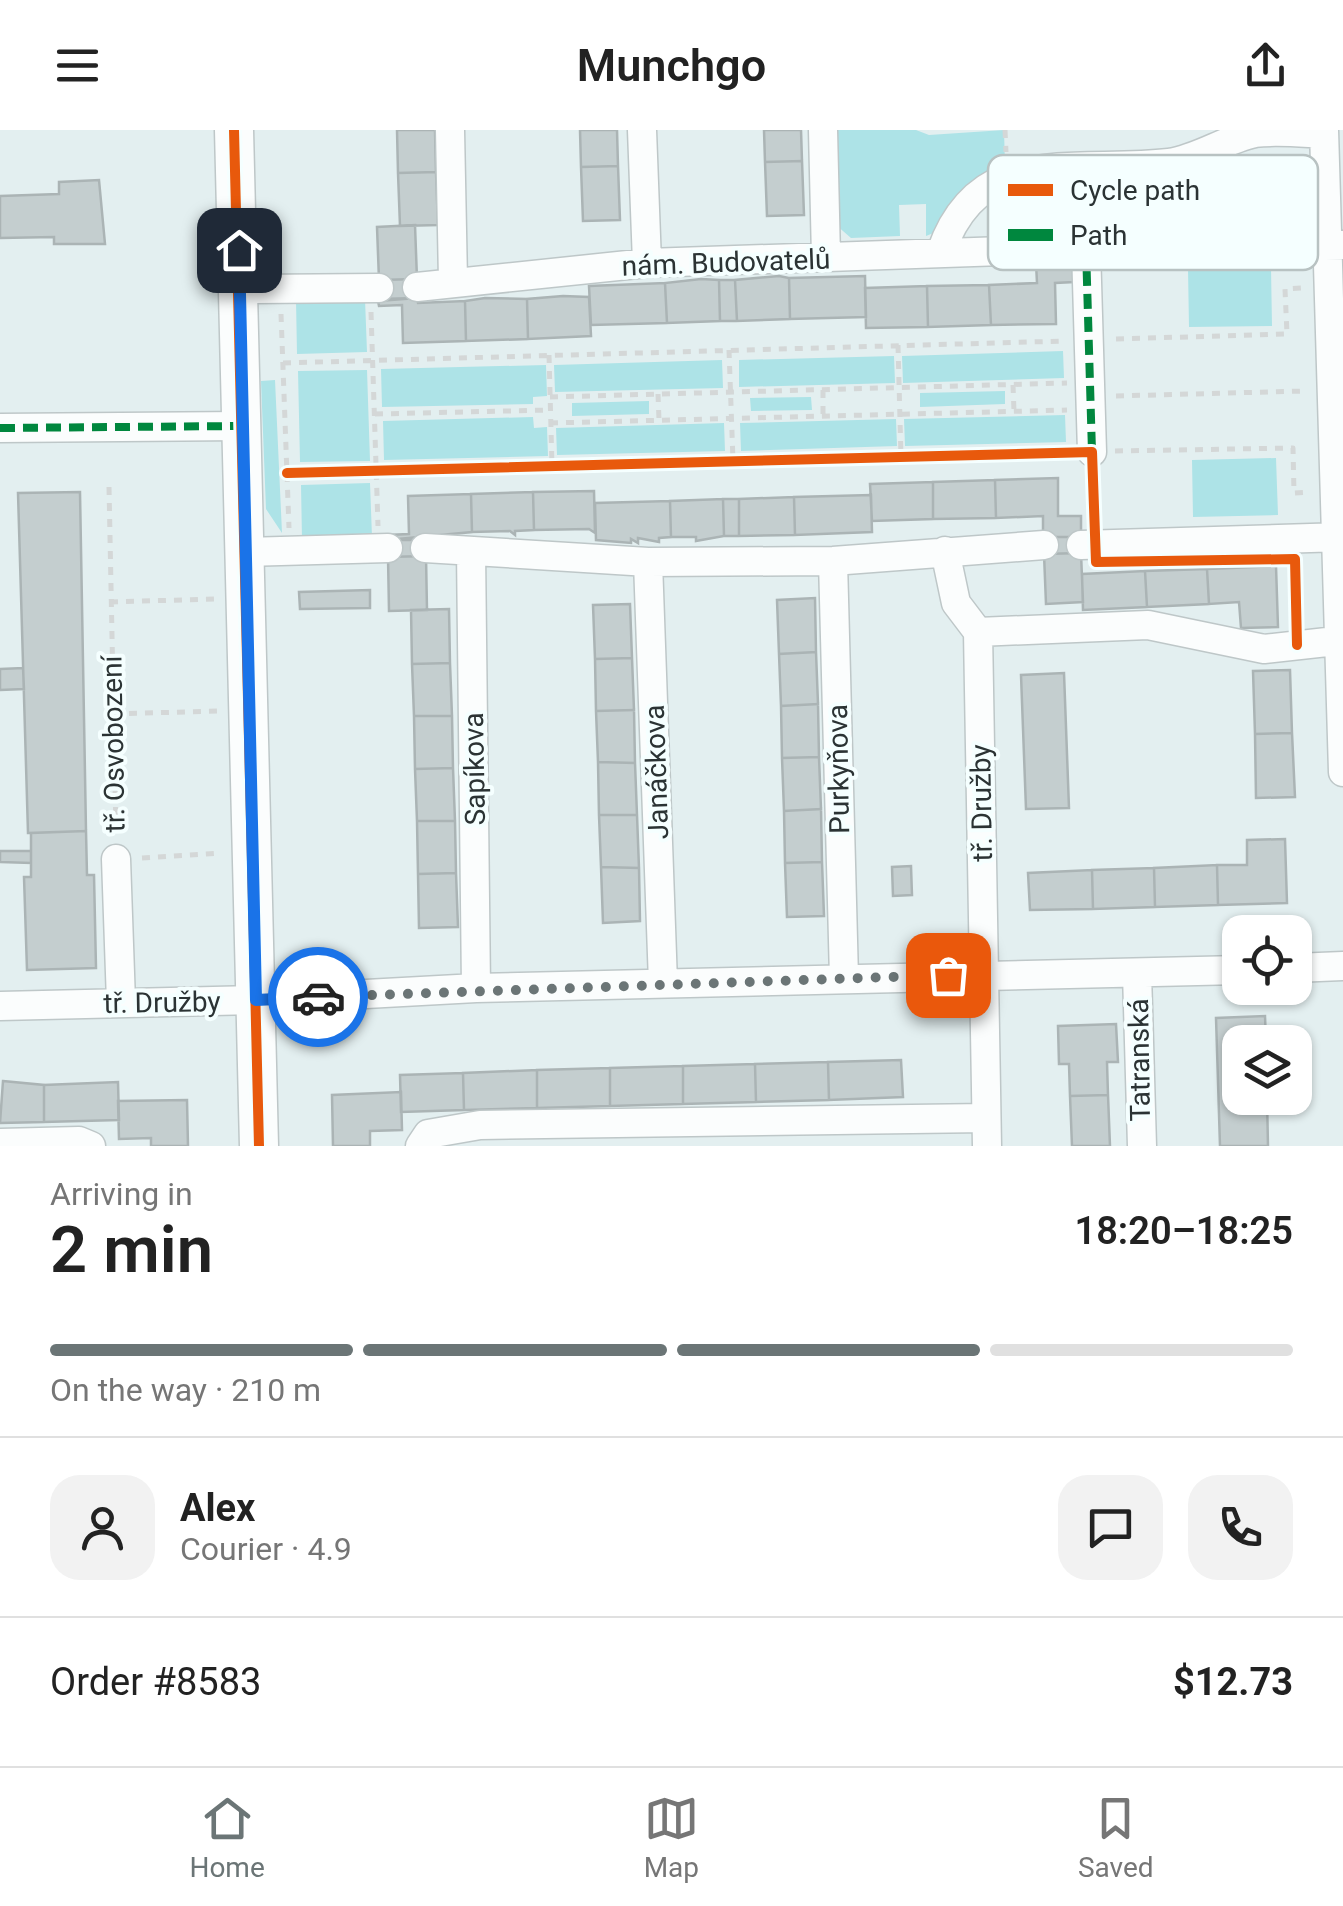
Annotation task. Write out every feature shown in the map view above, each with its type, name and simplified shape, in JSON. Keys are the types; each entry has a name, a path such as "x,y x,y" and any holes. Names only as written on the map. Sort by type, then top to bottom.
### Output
{"street":[{"path":"234,130 241,290 259,1146"},
{"path":"450,130 452,280"},
{"path":"642,130 647,264"},
{"path":"823,130 826,258"},
{"path":"1195,155 1258,132 1324,132 1336,244 1331,288 1340,537 1336,641 1342,692 1343,772"},
{"path":"941,252 953,219 988,185"},
{"name":"nám. Budovatelů","path":"417,287 452,280 647,264 988,251"},
{"path":"1082,270 1089,340 1092,452"},
{"path":"241,290 375,288"},
{"path":"0,428 242,426"},
{"path":"1081,545 1340,537"},
{"path":"426,548 648,562 833,560 1044,545"},
{"path":"246,552 383,548"},
{"name":"Sapíkova","path":"471,550 476,988"},
{"path":"945,551 956,603 978,632 1148,625 1264,649 1336,641"},
{"name":"Purkyňova","path":"833,560 844,978"},
{"name":"Janáčkova","path":"648,562 663,983"},
{"name":"tř. Družby","path":"978,632 987,1146"},
{"name":"tř. Osvobození","path":"116,860 121,1002"},
{"path":"1312,967 1343,966"},
{"name":"tř. Družby","path":"0,1006 256,1000 476,988 1222,971"},
{"name":"Tatranská","path":"1137,973 1142,1146"},
{"path":"420,1146 428,1134 480,1125 986,1118"},
{"path":"0,1143 79,1141 91,1146"}],"path":[{"path":"375,288 376,471 383,548"},
{"path":"283,363 1287,334 1285,289 1331,288"},
{"path":"280,289 290,551"},
{"path":"898,346 902,457"},
{"path":"729,350 733,462"},
{"path":"549,355 552,466"},
{"path":"550,397 1013,385 1090,396 1334,390"},
{"path":"1013,385 1014,411"},
{"path":"823,390 824,416"},
{"path":"658,394 659,420"},
{"path":"550,423 1014,411 1090,396"},
{"path":"375,414 550,410"},
{"path":"1092,452 1292,448 1294,493 1336,492"},
{"path":"883,458 920,457"},
{"path":"715,462 752,461"},
{"path":"532,467 570,466"},
{"path":"359,472 396,470"},
{"path":"287,474 305,473"},
{"path":"110,602 247,598"},
{"path":"112,714 250,710"},
{"path":"116,860 254,852"}],"shaded area":[{"path":"832,130 916,130 929,135 1004,130 1005,155 988,155 988,182 936,232 926,236 926,204 899,205 900,236 851,238 835,224"},
{"path":"1188,270 1271,270 1272,326 1189,327"},
{"path":"365,299 367,352 297,354 296,300"},
{"path":"1063,351 1064,378 903,383 902,356"},
{"path":"894,356 895,383 739,387 739,360"},
{"path":"722,360 723,388 555,392 554,365"},
{"path":"546,365 547,396 533,397 533,404 382,407 381,369"},
{"path":"367,370 370,461 300,462 298,371"},
{"path":"275,380 282,533 266,509 261,381"},
{"path":"1005,391 1005,404 920,407 920,393"},
{"path":"811,397 812,410 751,411 750,398"},
{"path":"649,401 649,414 572,416 572,403"},
{"path":"1065,415 1066,442 905,446 904,419"},
{"path":"533,417 534,428 547,427 548,456 384,460 383,421"},
{"path":"896,419 897,446 741,451 740,423"},
{"path":"724,423 725,451 557,455 556,428"},
{"path":"1276,458 1278,515 1193,517 1192,460"},
{"path":"370,483 372,537 302,539 301,485"}],"building":[{"path":"397,130 435,130 436,172 398,173"},
{"path":"580,130 617,130 618,166 581,167"},
{"path":"764,130 801,130 802,161 765,162"},
{"path":"802,161 804,215 767,216 765,162"},
{"path":"618,166 620,220 583,221 581,167"},
{"path":"436,172 438,225 400,226 398,173"},
{"path":"99,180 105,244 54,244 54,237 0,238 0,196 59,194 59,182"},
{"path":"415,225 417,279 379,280 377,227"},
{"path":"1036,270 1074,270 1074,282 1055,283 1056,324 991,325 989,285 1037,283"},
{"path":"865,276 866,317 790,319 789,278"},
{"path":"789,278 790,319 737,321 735,280"},
{"path":"417,279 417,298 379,299 379,280"},
{"path":"719,280 720,321 667,323 665,283"},
{"path":"719,280 735,280 737,321 720,321"},
{"path":"665,283 667,323 591,325 589,286"},
{"path":"989,285 991,325 928,327 927,286"},
{"path":"927,286 928,327 866,328 865,288"},
{"path":"589,297 591,336 528,339 527,299"},
{"path":"417,298 418,303 465,301 466,341 403,343 402,305 379,306 378,301"},
{"path":"527,299 528,339 466,341 465,301"},
{"path":"1058,478 1058,516 1081,516 1081,537 1043,537 1043,516 996,518 995,480"},
{"path":"995,480 996,518 933,519 933,482"},
{"path":"933,482 933,519 872,521 870,484"},
{"path":"594,491 595,533 589,529 534,530 533,492"},
{"path":"80,492 86,831 28,833 18,493"},
{"path":"533,492 534,530 515,531 515,535 510,531 472,532 471,494"},
{"path":"471,494 472,532 387,540 387,535 409,534 408,496"},
{"path":"871,495 872,532 795,535 794,497"},
{"path":"794,497 795,535 739,536 739,499"},
{"path":"723,499 739,499 739,536 724,536"},
{"path":"723,499 724,536 696,541 696,537 671,537 670,501"},
{"path":"670,501 671,537 659,538 659,542 638,538 638,543 631,539 631,543 596,540 595,503"},
{"path":"1043,537 1081,537 1081,553 1044,554"},
{"path":"387,540 425,540 426,556 388,557"},
{"path":"1081,553 1083,602 1046,604 1044,554"},
{"path":"426,556 427,610 389,611 388,557"},
{"path":"1276,566 1278,627 1241,628 1239,602 1209,604 1207,569"},
{"path":"1207,569 1209,604 1147,607 1145,571"},
{"path":"1145,571 1147,607 1083,610 1082,574"},
{"path":"370,590 370,608 300,609 299,592"},
{"path":"815,598 816,652 779,654 777,600"},
{"path":"630,604 632,658 595,659 593,605"},
{"path":"449,609 450,663 412,664 411,610"},
{"path":"816,652 818,704 781,706 779,654"},
{"path":"632,658 634,710 596,711 595,659"},
{"path":"450,663 452,716 414,716 412,664"},
{"path":"23,668 24,689 0,690 0,669"},
{"path":"1290,670 1292,733 1255,734 1253,671"},
{"path":"1064,673 1069,808 1026,809 1021,675"},
{"path":"818,704 819,757 782,758 781,706"},
{"path":"634,710 635,763 598,762 596,711"},
{"path":"414,716 452,716 453,768 415,769"},
{"path":"1292,733 1295,797 1256,798 1255,734"},
{"path":"819,757 821,809 784,811 782,758"},
{"path":"598,762 635,763 637,815 599,815"},
{"path":"453,768 455,821 417,821 415,769"},
{"path":"821,809 822,862 785,863 784,811"},
{"path":"599,815 637,815 639,868 601,867"},
{"path":"417,821 455,821 456,873 418,874"},
{"path":"86,831 87,875 94,875 96,968 27,970 24,877 31,877 31,833"},
{"path":"1285,839 1287,903 1218,905 1217,865 1247,865 1247,840"},
{"path":"0,851 31,851 31,863 0,862"},
{"path":"822,862 824,916 787,917 785,863"},
{"path":"1217,865 1218,905 1155,907 1154,868"},
{"path":"911,866 912,895 893,896 892,867"},
{"path":"601,867 639,868 640,921 603,923"},
{"path":"1154,868 1155,907 1093,909 1092,870"},
{"path":"1092,870 1093,909 1030,910 1028,873"},
{"path":"456,873 458,927 419,928 418,874"},
{"path":"1265,1016 1265,1025 1222,1025 1222,1115 1267,1115 1268,1146 1220,1146 1216,1018"},
{"path":"1116,1024 1118,1062 1107,1062 1108,1095 1070,1096 1069,1064 1059,1064 1058,1026"},
{"path":"901,1060 903,1097 829,1100 828,1062"},
{"path":"828,1062 829,1100 756,1102 755,1064"},
{"path":"755,1064 756,1102 683,1104 683,1066"},
{"path":"683,1066 683,1104 610,1106 610,1068"},
{"path":"610,1068 610,1106 537,1108 537,1070"},
{"path":"537,1070 537,1108 464,1110 463,1073"},
{"path":"463,1073 464,1110 401,1112 400,1075"},
{"path":"3,1081 44,1085 44,1122 0,1123"},
{"path":"118,1082 119,1120 44,1122 44,1085"},
{"path":"401,1092 402,1130 370,1131 370,1146 333,1146 332,1095"},
{"path":"1108,1095 1110,1146 1072,1146 1070,1096"},
{"path":"187,1100 188,1146 151,1146 151,1138 119,1139 118,1101"}],"marked path":[{"path":"1087,270 1092,452"},
{"path":"0,428 242,426"}],"cycle path":[{"path":"234,130 259,1146"},
{"path":"287,473 1092,452 1096,562 1295,559 1297,645"}],"way so far":[{"path":"318,997 476,988 948,975"}],"route":[{"path":"239,250 256,1000 318,997"}]}
